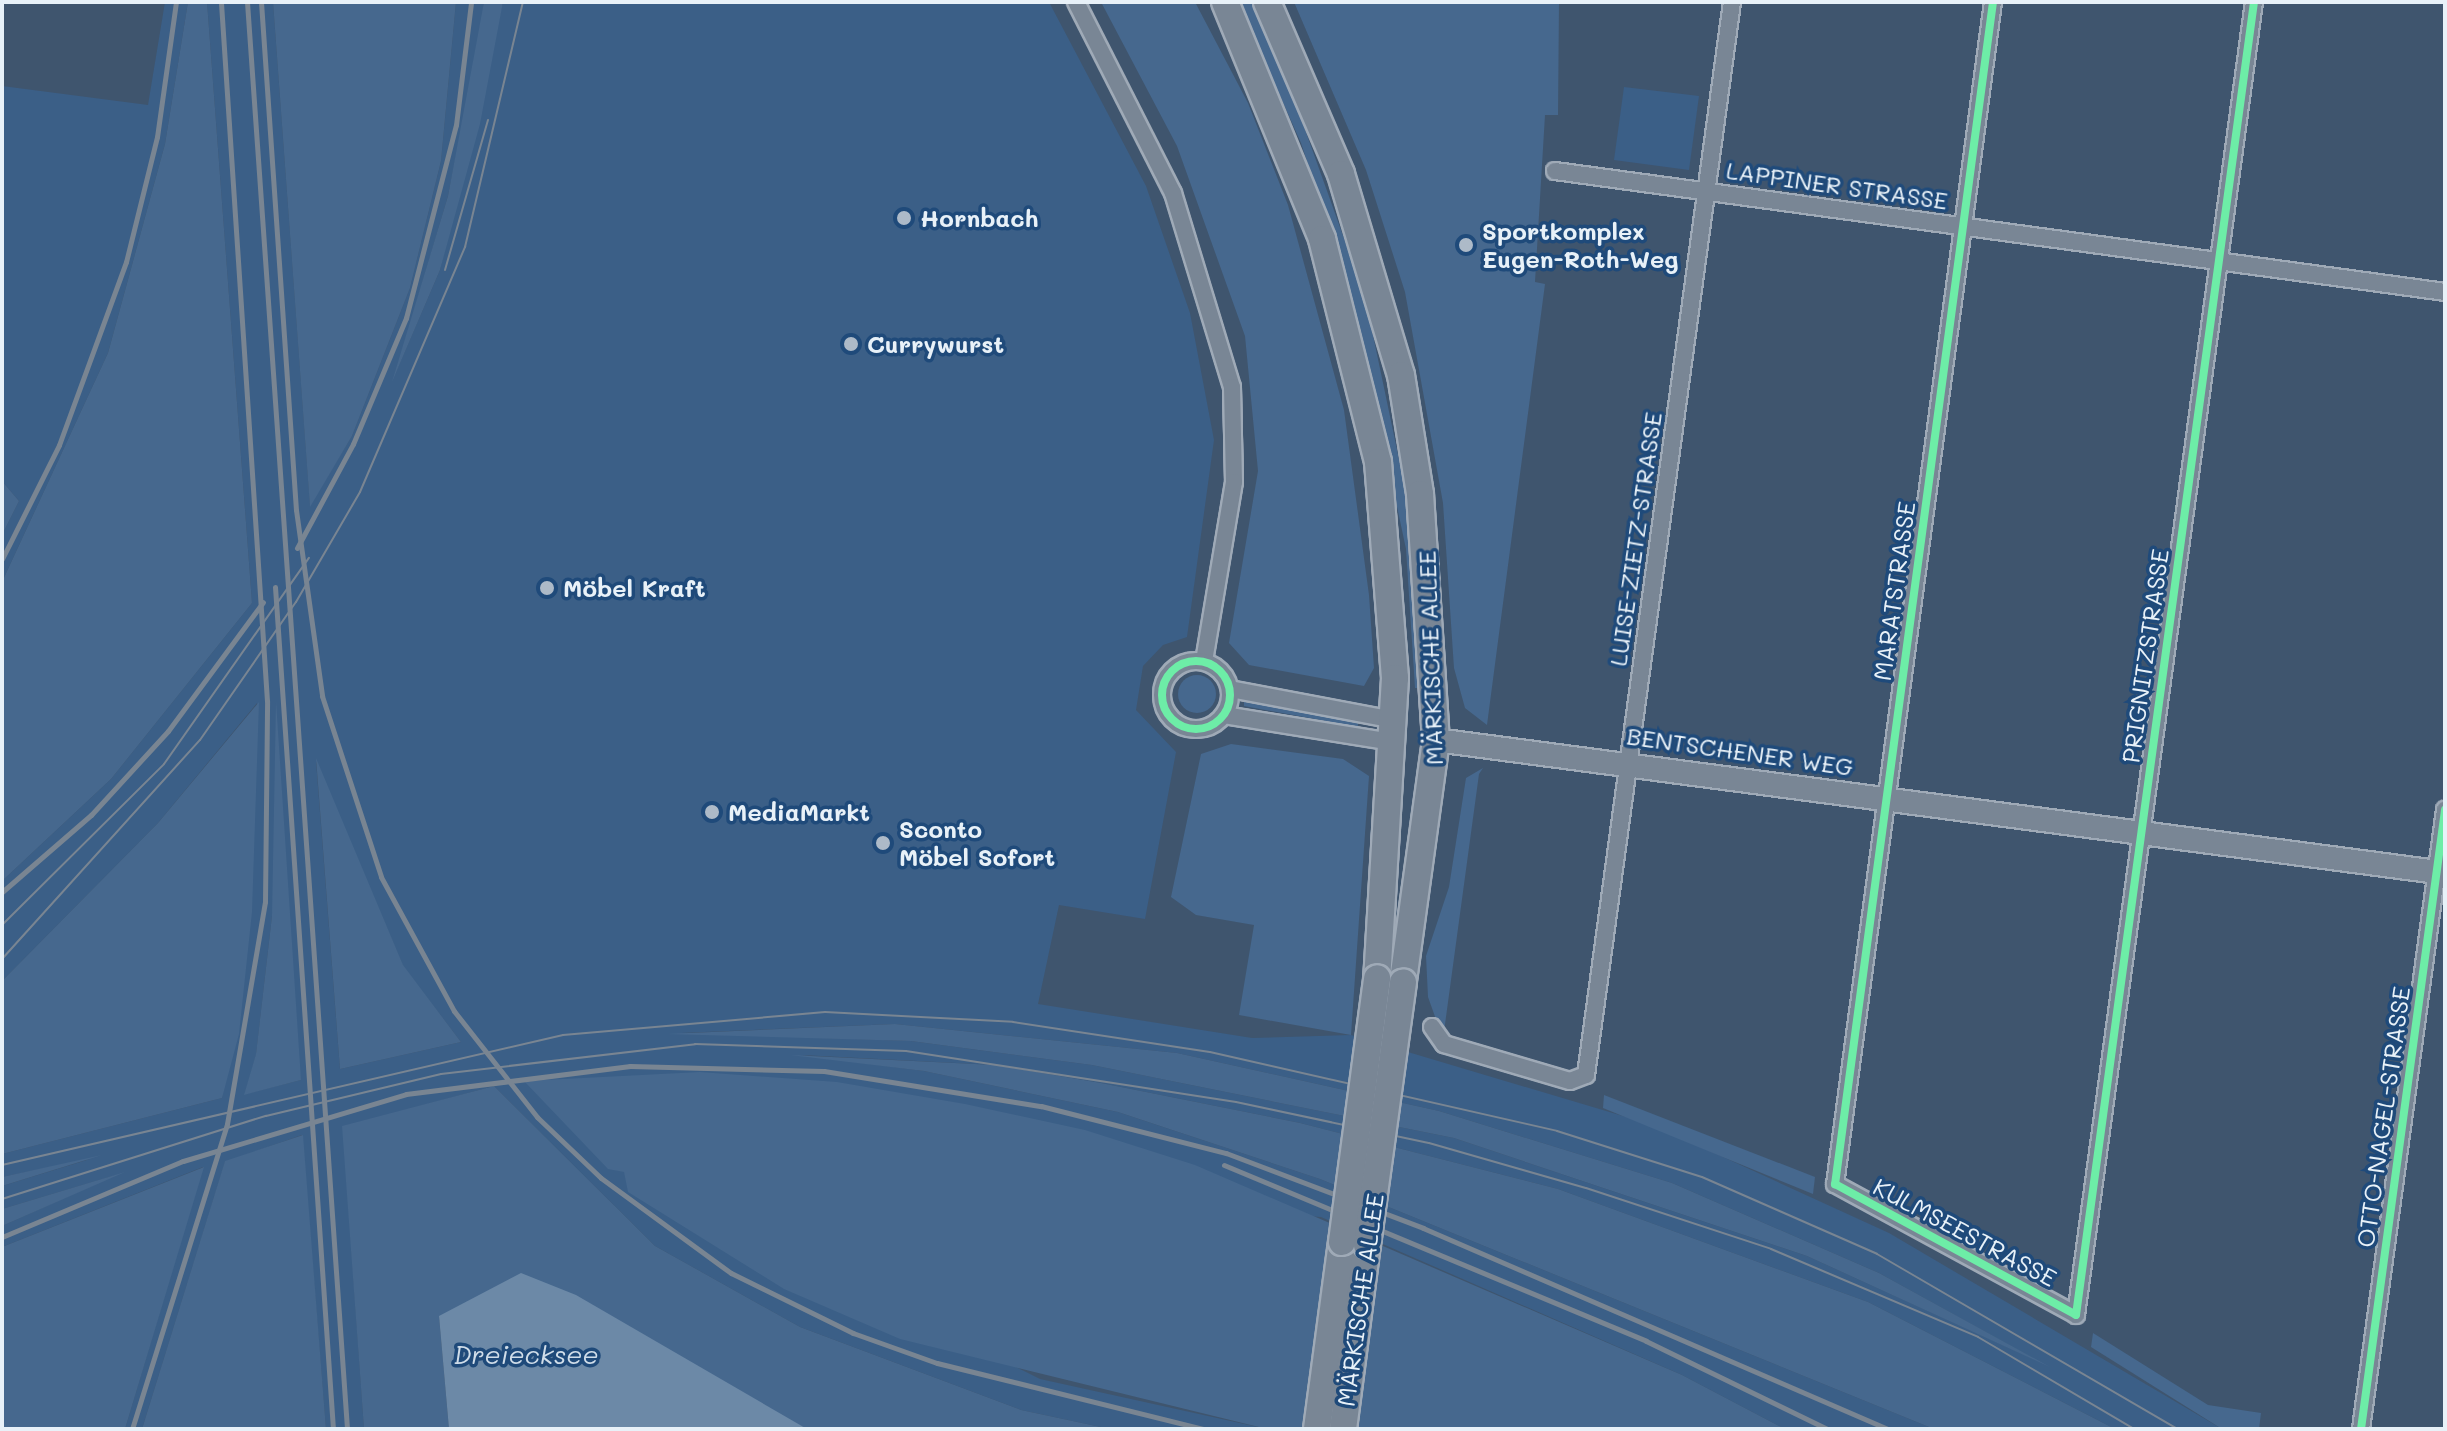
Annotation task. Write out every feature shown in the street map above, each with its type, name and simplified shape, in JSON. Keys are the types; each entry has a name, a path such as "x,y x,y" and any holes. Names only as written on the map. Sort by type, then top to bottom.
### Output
{"main road":[{"name":"MÄRKISCHE ALLEE","path":"1225,2 1300,175 1367,403 1393,591 1390,980"},
{"name":"MÄRKISCHE ALLEE","path":"1267,2 1341,174 1401,375 1427,549 1442,737 1390,980 1331,1418"},
{"path":"1393,731 1442,737"}],"street":[{"path":"1076,2 1173,193 1232,387 1234,482 1204,661"},
{"name":"LUISE-ZIETZ-STRASSE","path":"1432,1027 1444,1044 1582,1082 1630,762 1732,2"},
{"name":"MARATSTRASSE","path":"1835,1184 1993,2"},
{"name":"PRIGNITZSTRASSE","path":"2076,1315 2254,2"},
{"name":"LAPPINER STRASSE","path":"1555,171 2445,292"},
{"path":"1204,661 1230,689 1393,731"},
{"path":"1204,661 1176,666 1163,704 1179,725 1193,729 1224,715 1393,731"},
{"path":"1224,715 1230,689"},
{"name":"BENTSCHENER WEG","path":"1442,737 2441,872"},
{"name":"OTTO-NAGEL-STRASSE","path":"2361,1429 2441,872 2445,810"},
{"name":"KULMSEESTRASSE","path":"1835,1184 2076,1315"}],"shaded area":[{"path":"165,2 188,2 165,144 108,353 2,582 2,535 19,501 2,481 2,86 148,105"},
{"path":"188,2 207,2 252,603 111,779 2,881 2,582 108,353 165,144"},
{"path":"207,2 273,2 310,505 352,436 410,288 441,161 456,2 484,2 481,31 448,196 396,372 440,270 503,2 1049,2 1146,186 1190,313 1214,440 1187,637 1163,645 1143,666 1136,710 1176,752 1145,919 1059,905 1038,1004 1252,1038 1351,1035 1653,1125 1889,1233 2222,1429 2115,1429 1868,1302 1558,1189 1300,1123 1101,1083 995,1065 801,1055 924,1071 1118,1112 1320,1179 1934,1429 1785,1429 1682,1375 1321,1217 624,1172 1040,1379 1267,1429 1110,1429 1021,1410 800,1327 655,1246 494,1086 343,1127 364,1429 326,1429 302,1135 225,1162 142,1429 125,1429 203,1167 2,1247 2,1226 116,1175 2,1209 2,1186 90,1159 2,1177 2,1154 222,1098 257,703 158,823 2,981 2,881 111,779 252,603","holes":["316,761 403,966 461,1042 340,1069","272,916 301,1080 245,1094 256,1055","895,1024 1177,1053 1439,1111 1672,1183 1879,1273 2038,1361 1807,1256 1454,1138 1092,1065 911,1041 681,1033"]},
{"path":"273,2 456,2 441,161 410,288 352,436 310,507"},
{"path":"484,2 503,2 480,124 440,270 392,382 448,196"},
{"path":"1101,2 1195,2 1248,103 1288,205 1344,410 1369,595 1374,668 1364,686 1249,665 1229,643 1258,471 1245,336 1177,146"},
{"path":"1238,2 1251,2 1283,68 1365,297 1405,488 1422,688 1415,688 1406,549 1354,304 1301,143"},
{"name":"Sportkomplex Eugen-Roth-Weg","path":"1294,2 1559,2 1558,115 1545,115 1535,282 1545,284 1487,725 1465,708 1454,668 1443,503 1405,292 1366,170"},
{"path":"1624,87 1699,96 1689,170 1614,160"},
{"path":"2,481 19,501 2,535"},
{"path":"1197,675 1211,680 1216,694 1211,708 1197,713 1183,708 1178,694 1183,680"},
{"path":"1244,699 1358,718 1358,727 1244,706"},
{"path":"276,701 301,1080 244,1095 256,1054 272,916"},
{"path":"259,702 252,912 239,1034 222,1098 2,1154 2,981 158,823"},
{"path":"1231,744 1343,759 1369,776 1351,1035 1239,1015 1254,925 1196,915 1171,897 1201,754"},
{"path":"316,758 403,965 461,1042 340,1069"},
{"path":"1483,768 1479,774 1443,1039 1428,997 1426,956 1449,887 1466,778"},
{"path":"895,1024 1177,1053 1439,1111 1672,1183 1879,1273 2050,1367 1807,1256 1454,1138 1092,1065 911,1041 666,1034"},
{"path":"790,1055 995,1065 1101,1083 1300,1123 1558,1189 1868,1302 2115,1429 1934,1429 1320,1179 1118,1112 924,1071"},
{"path":"700,1072 837,1082 965,1104 1085,1130 1195,1165 1682,1375 1785,1429 1267,1429 900,1339 784,1289 628,1192 624,1172 608,1169 524,1081"},
{"path":"494,1086 655,1246 800,1327 1021,1410 1110,1429 807,1429 702,1374 439,1316 449,1429 364,1429 342,1126"},
{"path":"1604,1095 1815,1177 1813,1194 1603,1108"},
{"path":"303,1135 326,1429 142,1429 225,1161"},
{"path":"102,1155 2,1186 2,1177"},
{"path":"204,1167 125,1429 2,1429 2,1247"},
{"path":"125,1172 2,1226 2,1209"},
{"path":"2093,1333 2208,1405 2261,1413 2259,1429 2222,1429 2091,1347"}],"water":[{"name":"Dreiecksee","path":"521,1273 576,1295 807,1429 449,1429 439,1316"}],"tram line":[{"path":"2,959 200,740 296,602 360,492 465,247 523,2"},
{"path":"445,270 488,120"},
{"path":"2,925 164,764 309,558"},
{"path":"2,1165 563,1035 825,1012 1013,1022 1210,1052 1557,1131 1702,1177 1877,1254 2178,1429"},
{"path":"2,1199 266,1116 441,1074 695,1044 906,1051 1236,1102 1429,1143 1586,1188 1771,1249 1978,1337 2134,1429"}],"railway":[{"path":"2,559 59,445 126,262 157,137 176,2"},
{"path":"132,1429 227,1124 265,902 267,701 221,2"},
{"path":"247,2 347,1429"},
{"path":"261,2 296,510 322,696 381,877 454,1011 537,1117 601,1178 731,1273 853,1333 937,1363 1204,1429"},
{"path":"297,548 353,444 406,318 456,125 471,2"},
{"path":"275,587 333,1429"},
{"path":"2,892 91,815 168,731 263,602"},
{"path":"2,1237 183,1161 406,1094 630,1066 824,1071 1041,1106 1226,1153 1423,1228 1888,1429"},
{"path":"1224,1165 1646,1341 1827,1429"}],"cycle path":[{"path":"1993,2 1835,1184 2076,1315 2254,2"},
{"path":"1196,661 1220,671 1230,695 1220,719 1196,729 1172,719 1162,695 1172,671 1196,661"},
{"path":"2361,1429 2445,810"}],"place":[{"name":"Hornbach","path":"904,218"},
{"name":"Sportkomplex Eugen-Roth-Weg","path":"1466,245"},
{"name":"Currywurst","path":"851,344"},
{"name":"Möbel Kraft","path":"547,588"},
{"name":"MediaMarkt","path":"712,812"},
{"name":"Sconto Möbel Sofort","path":"883,843"}]}
